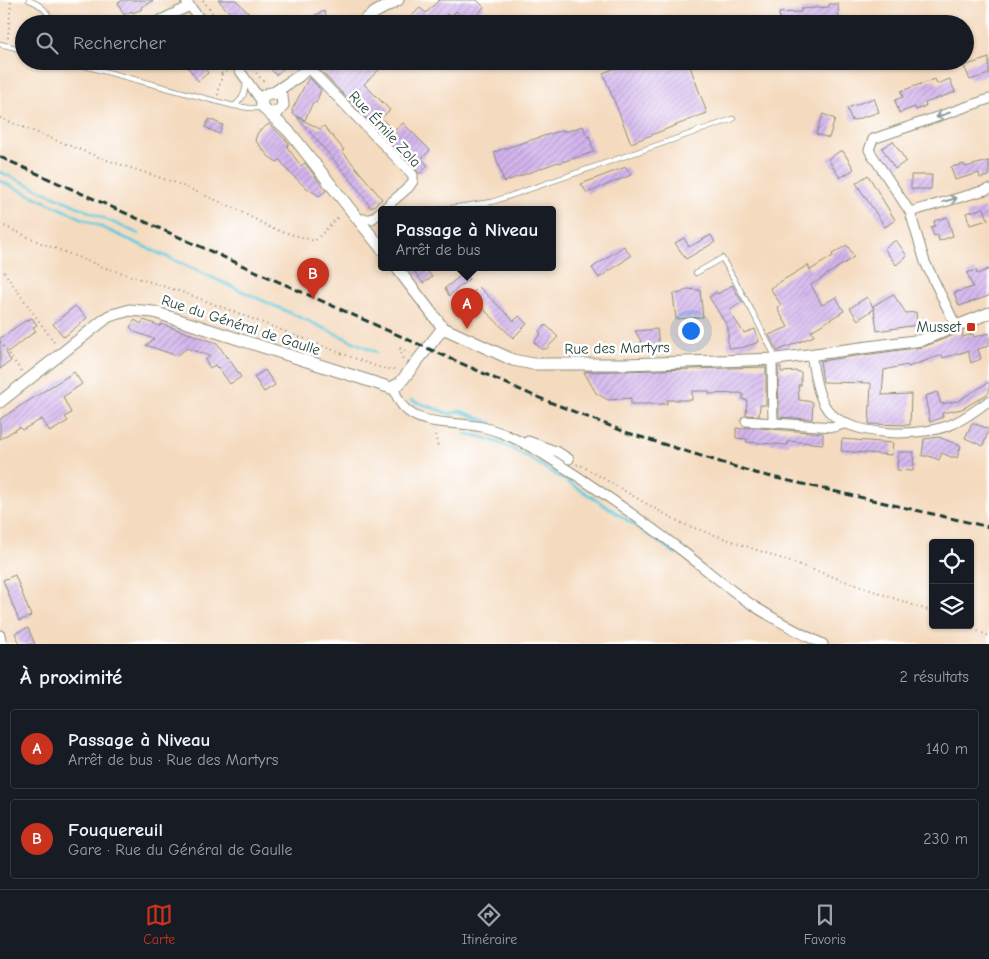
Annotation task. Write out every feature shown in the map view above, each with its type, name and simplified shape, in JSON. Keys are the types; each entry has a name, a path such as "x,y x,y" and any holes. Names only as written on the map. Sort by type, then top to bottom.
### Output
{"street":[{"path":"371,15 398,0"},
{"path":"167,15 187,3 197,15"},
{"path":"240,70 278,112 299,76"},
{"path":"268,100 306,70"},
{"name":"Rue Émile Zola","path":"317,70 413,175 413,181 409,187 387,206"},
{"path":"268,100 282,97 289,131"},
{"path":"956,326 925,262 910,212 869,150 873,139 989,99"},
{"path":"268,100 289,131 378,244"},
{"path":"910,212 989,189"},
{"name":"Rue Émile Zola","path":"372,219 378,214"},
{"path":"358,220 372,219"},
{"name":"Rue des Martyrs","path":"398,271 443,328 513,360 533,364 625,364 774,359 922,340 989,313"},
{"name":"Rue du Général de Gaulle","path":"0,402 109,316 130,310 154,312 389,388 394,387"},
{"path":"443,328 400,383 394,387 399,403 406,411 433,421 483,427 546,447 570,459"},
{"path":"811,354 821,396 826,407 834,417 844,424 889,434 932,431 952,425 989,401"},
{"path":"773,423 774,359"},
{"path":"746,421 834,427 844,424"},
{"path":"512,437 587,482 756,607 823,644"},
{"path":"0,635 2,644"}],"lane":[{"path":"29,0 39,4 48,15"},
{"path":"0,44 15,48"},
{"path":"99,70 234,106 250,108 268,100"},
{"path":"234,106 246,92 246,78"},
{"path":"464,206 492,202 733,119"},
{"path":"372,219 378,218"},
{"path":"696,273 722,258 752,311 774,359"}],"path":[{"path":"8,46 11,0"},
{"path":"203,0 214,15"},
{"path":"219,70 222,74"},
{"path":"217,102 222,74 227,70"},
{"path":"252,70 268,100"},
{"path":"0,118 93,155 176,184 232,207 273,229 314,240 348,206"},
{"path":"0,224 50,247 106,268 185,293 375,366 409,371"},
{"path":"4,272 61,355"},
{"path":"0,342 28,380"},
{"path":"433,421 438,447"},
{"path":"578,464 686,525 929,611"},
{"path":"973,629 989,636"}],"building":[{"path":"123,0 154,0 141,7 142,9 124,15 118,3"},
{"path":"218,0 236,0 250,15 232,15"},
{"path":"439,0 477,0 484,7 477,15 460,15 456,11 453,15 413,15 420,8 426,13"},
{"path":"829,4 838,4 839,15 779,15 779,13 801,12 801,9 829,7"},
{"path":"324,11 326,15 316,15"},
{"path":"989,58 989,74 970,80 966,70 974,70 974,63"},
{"path":"190,70 206,70 208,73 198,81"},
{"path":"272,70 282,70 276,75"},
{"path":"320,70 379,70 364,84 390,110 381,118 394,131 403,123 430,150 421,159 428,165 420,174"},
{"path":"610,70 691,70 707,113 631,143 603,73"},
{"path":"309,77 321,90 316,103 313,102 305,120 293,114 292,110"},
{"path":"935,79 937,84 950,79 955,92 925,103 926,106 916,110 915,107 899,113 895,100 903,97 901,91"},
{"path":"874,98 879,112 852,121 847,108"},
{"path":"823,114 835,119 829,138 816,134"},
{"path":"297,117 320,129 324,126 382,199 371,208 356,186"},
{"path":"209,119 223,125 219,134 205,127"},
{"path":"269,124 289,143 287,147 301,166 305,163 326,191 319,196 304,186 287,170 280,160 277,162 269,157 255,140 258,132"},
{"path":"583,126 587,137 589,136 594,152 558,162 504,182 494,152 550,134 564,130 565,132"},
{"path":"893,141 906,161 895,169 882,148"},
{"path":"843,151 854,169 840,178 828,159"},
{"path":"989,161 989,176 980,178 979,173 955,180 951,167 964,164 965,167"},
{"path":"626,167 631,175 587,193 581,184"},
{"path":"868,175 895,220 885,227 856,183"},
{"path":"911,175 932,175 931,189 911,189"},
{"path":"984,208 988,220 970,225 966,213"},
{"path":"947,217 953,236 939,241 938,235 934,236 931,227 935,226 934,221"},
{"path":"711,235 715,242 686,259 675,243 684,238 689,247"},
{"path":"896,240 907,256 896,265 884,248"},
{"path":"847,245 854,257 811,285 822,305 836,297 844,311 811,331 814,336 777,351 769,335 788,327 778,310 778,307 781,305 770,288 808,265 810,270"},
{"path":"624,246 631,256 599,278 592,268"},
{"path":"989,269 989,296 959,306 954,293 973,287 967,273 976,270 977,274"},
{"path":"414,271 427,271 432,277 423,283"},
{"path":"464,273 469,279 449,296 445,288"},
{"path":"732,285 742,302 729,311 744,333 755,329 759,342 741,348 728,348 728,327 709,297 716,292 718,294"},
{"path":"479,287 514,321 519,316 527,324 513,338 470,296"},
{"path":"687,289 700,290 703,317 676,319 673,294 681,293"},
{"path":"893,294 906,313 916,312 917,325 877,331 873,306"},
{"path":"867,297 874,309 858,320 850,308"},
{"path":"75,306 87,318 64,337 53,324"},
{"path":"32,318 37,325 33,327 36,331 6,353 11,361 0,369 0,338"},
{"path":"135,320 141,324 144,320 160,326 161,324 217,343 241,377 230,384 218,367 215,365 210,368 205,360 210,356 187,348 177,356 146,345 154,339 135,332 130,327"},
{"path":"546,325 558,337 546,349 541,349 534,342 541,334 539,331"},
{"path":"657,329 659,344 642,345 635,331"},
{"path":"962,332 963,337 973,334 974,337 989,333 989,346 978,349 981,359 971,363 968,351 943,358 942,355 908,367 907,365 884,370 882,395 911,394 910,425 869,424 871,383 823,382 820,361 923,347"},
{"path":"766,367 766,405 760,405 759,416 746,415 747,400 743,400 743,394 740,393 709,394 709,391 692,391 692,400 667,400 667,404 631,404 631,398 608,400 596,393 584,372"},
{"path":"778,367 781,367 781,372 801,372 801,385 798,385 799,400 813,402 812,419 779,417"},
{"path":"265,370 275,385 264,392 254,377"},
{"path":"74,372 82,384 63,397 71,413 65,417 68,421 50,432 42,419 22,430 20,427 0,439 0,419"},
{"path":"989,382 989,393 962,409 942,413 943,417 930,422 925,396 937,392 941,404 958,401"},
{"path":"972,423 989,429 983,446 965,438"},
{"path":"745,427 823,433 823,444 788,441 788,445 746,442 747,439 736,438 736,428 745,429"},
{"path":"939,437 961,446 957,458 942,453 939,460 929,456 922,456 924,439"},
{"path":"842,439 893,443 891,455 841,451"},
{"path":"898,452 914,452 913,471 897,470"},
{"path":"15,575 31,616 19,621 3,580"},
{"path":"28,628 35,644 20,644 15,633"}],"waterway":[{"path":"0,172 139,234"},
{"path":"0,181 376,352"},
{"path":"411,400 450,414 460,411 492,423"},
{"path":"466,434 493,440 529,458 620,515 676,554"}],"railway":[{"path":"0,157 532,395 628,433 755,473 989,527"}],"place":[{"name":"Fouquereuil","path":"313,299"},
{"name":"Musset","path":"971,327"},
{"name":"Passage à Niveau","path":"467,329"}]}
